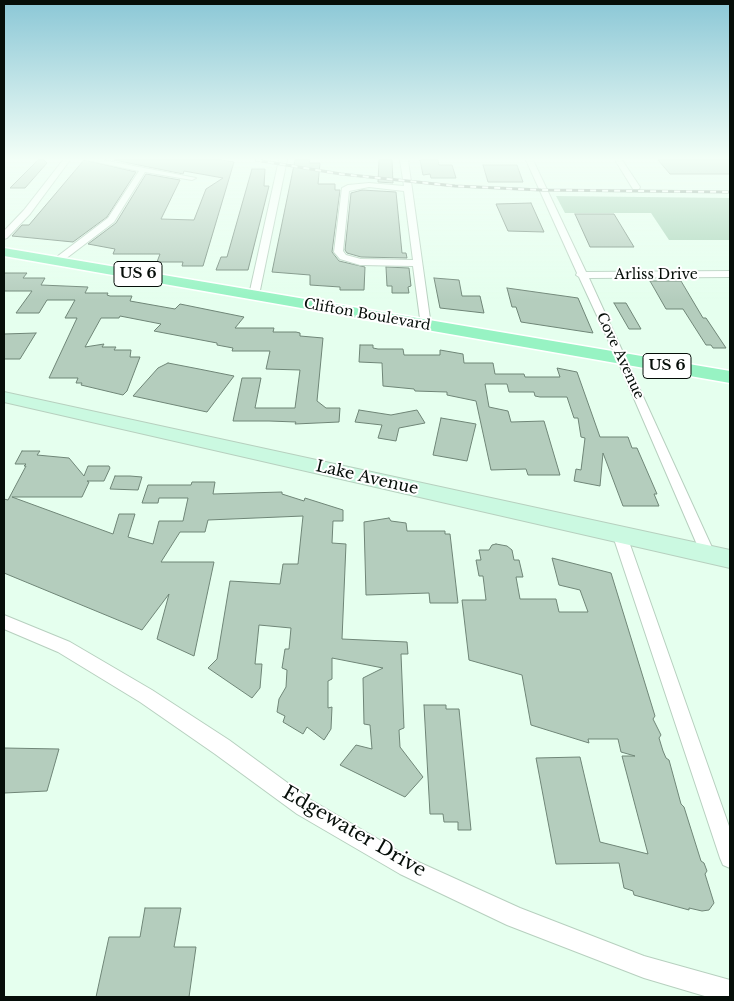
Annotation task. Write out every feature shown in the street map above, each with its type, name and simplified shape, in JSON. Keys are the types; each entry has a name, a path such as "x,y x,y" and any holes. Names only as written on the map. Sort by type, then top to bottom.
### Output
{"main road":[{"name":"Clifton Boulevard","path":"4,252 730,377"}],"street":[{"path":"4,236 31,207"},
{"path":"56,260 111,220 120,207"},
{"path":"254,294 273,207"},
{"path":"343,207 339,254 345,258 360,262 417,262"},
{"path":"410,207 426,326"},
{"name":"Cove Avenue","path":"550,207 622,359 708,554"},
{"name":"Arliss Drive","path":"581,275 730,274"},
{"name":"Lake Avenue","path":"4,397 730,559"},
{"path":"619,533 730,858"},
{"name":"Edgewater Drive","path":"4,622 64,648 146,696 222,747 304,807 406,867 500,910 644,967 730,992"}],"green space":[{"path":"562,207 730,207 730,240 669,240 651,213 565,213"}],"building":[{"path":"44,207 114,207 107,217 73,242 12,236 22,225 29,225"},
{"path":"126,207 167,207 161,219 194,220 199,207 221,207 203,266 182,266 183,262 157,262 160,254 113,254 115,249 88,244 116,223"},
{"path":"241,207 264,207 248,270 216,270 221,257 227,257"},
{"path":"285,207 338,207 332,252 339,261 365,267 364,290 340,290 340,287 310,285 310,275 272,272"},
{"path":"350,207 397,207 402,253 406,253 407,258 361,257 347,253 345,250"},
{"path":"497,207 533,207 544,232 508,231"},
{"path":"575,214 614,214 634,247 590,247"},
{"path":"386,267 409,268 411,286 408,287 409,293 392,293 392,286 387,286"},
{"path":"4,273 27,273 23,278 45,278 41,285 88,287 85,293 132,296 130,301 175,309 180,304 244,317 235,328 274,328 273,332 296,332 300,333 300,336 323,338 317,401 326,408 340,408 339,422 295,424 296,422 233,421 242,378 261,378 255,408 295,408 300,370 266,369 270,351 232,351 233,348 217,345 217,343 154,331 161,324 120,316 119,318 101,318 85,347 104,344 102,347 116,347 114,350 131,350 130,357 140,357 127,391 123,395 81,385 82,383 76,383 78,378 49,378 77,318 65,318 75,300 47,300 39,313 16,313 32,291 4,291"},
{"path":"434,278 459,280 462,296 480,296 484,313 440,308"},
{"path":"650,281 681,281 703,318 706,318 726,348 713,348 711,345 706,345 683,309 666,309"},
{"path":"507,288 578,298 593,333 521,322 516,307 512,307"},
{"path":"614,303 626,303 641,329 629,329"},
{"path":"36,333 20,359 4,359 4,334"},
{"path":"360,345 373,345 373,348 378,349 403,349 404,355 440,355 440,350 463,354 464,363 493,363 495,374 524,374 525,377 560,377 557,368 577,372 600,437 628,437 632,448 637,448 657,494 654,494 659,506 623,506 603,453 600,486 574,481 576,469 581,470 585,438 581,437 578,418 574,418 567,397 540,397 535,396 534,392 509,392 507,384 485,384 489,407 508,411 511,422 544,421 560,475 528,475 526,469 491,470 476,401 447,395 447,392 415,391 414,389 383,386 382,363 359,362"},
{"path":"168,363 234,376 207,412 133,396 158,368"},
{"path":"359,410 391,415 417,410 425,423 399,428 396,441 378,438 382,425 355,422"},
{"path":"441,418 476,424 467,461 433,455"},
{"path":"22,451 40,451 37,455 69,458 84,476 88,466 109,466 110,468 104,481 87,481 89,482 82,497 12,497 113,534 119,514 135,514 128,537 153,544 159,521 183,521 188,498 159,498 158,503 142,503 148,485 191,485 192,482 215,482 213,494 282,492 282,494 304,501 305,498 343,510 343,521 333,521 332,543 346,544 342,639 407,642 408,654 401,654 404,728 399,730 400,747 423,777 405,797 340,765 356,745 372,749 370,725 364,724 363,678 383,668 332,658 332,679 328,681 328,708 332,707 331,729 324,740 307,727 303,734 283,722 285,716 277,712 279,699 286,687 287,670 282,668 285,649 289,649 291,628 259,625 255,664 262,664 260,688 252,698 208,668 217,659 230,581 280,584 283,564 298,564 303,516 208,520 205,532 180,532 161,562 214,562 194,656 157,639 169,594 142,630 4,573 4,499 8,500 26,466 24,466 26,464 15,464"},
{"path":"115,476 142,477 138,490 110,489"},
{"path":"389,518 391,521 406,523 407,531 445,531 445,534 450,534 458,603 430,603 429,593 366,595 364,522"},
{"path":"492,545 507,546 512,550 514,560 519,560 523,577 516,577 520,599 556,599 559,612 588,612 580,590 559,585 552,558 611,573 655,716 653,719 661,735 659,738 663,751 669,760 681,804 684,807 701,861 704,863 707,871 705,874 714,903 709,910 702,911 689,908 689,910 634,895 633,891 624,888 619,863 556,864 536,758 580,757 600,842 648,854 622,756 635,756 621,752 618,739 588,739 589,743 531,725 522,675 469,660 462,600 486,600 483,576 479,576 476,560 481,560 479,550 489,550"},
{"path":"424,705 446,705 446,709 459,709 471,830 458,830 458,822 444,822 443,814 430,814"},
{"path":"4,748 59,749 47,791 4,793"},
{"path":"145,908 181,908 174,947 196,947 189,997 96,997 109,937 140,937"}]}
